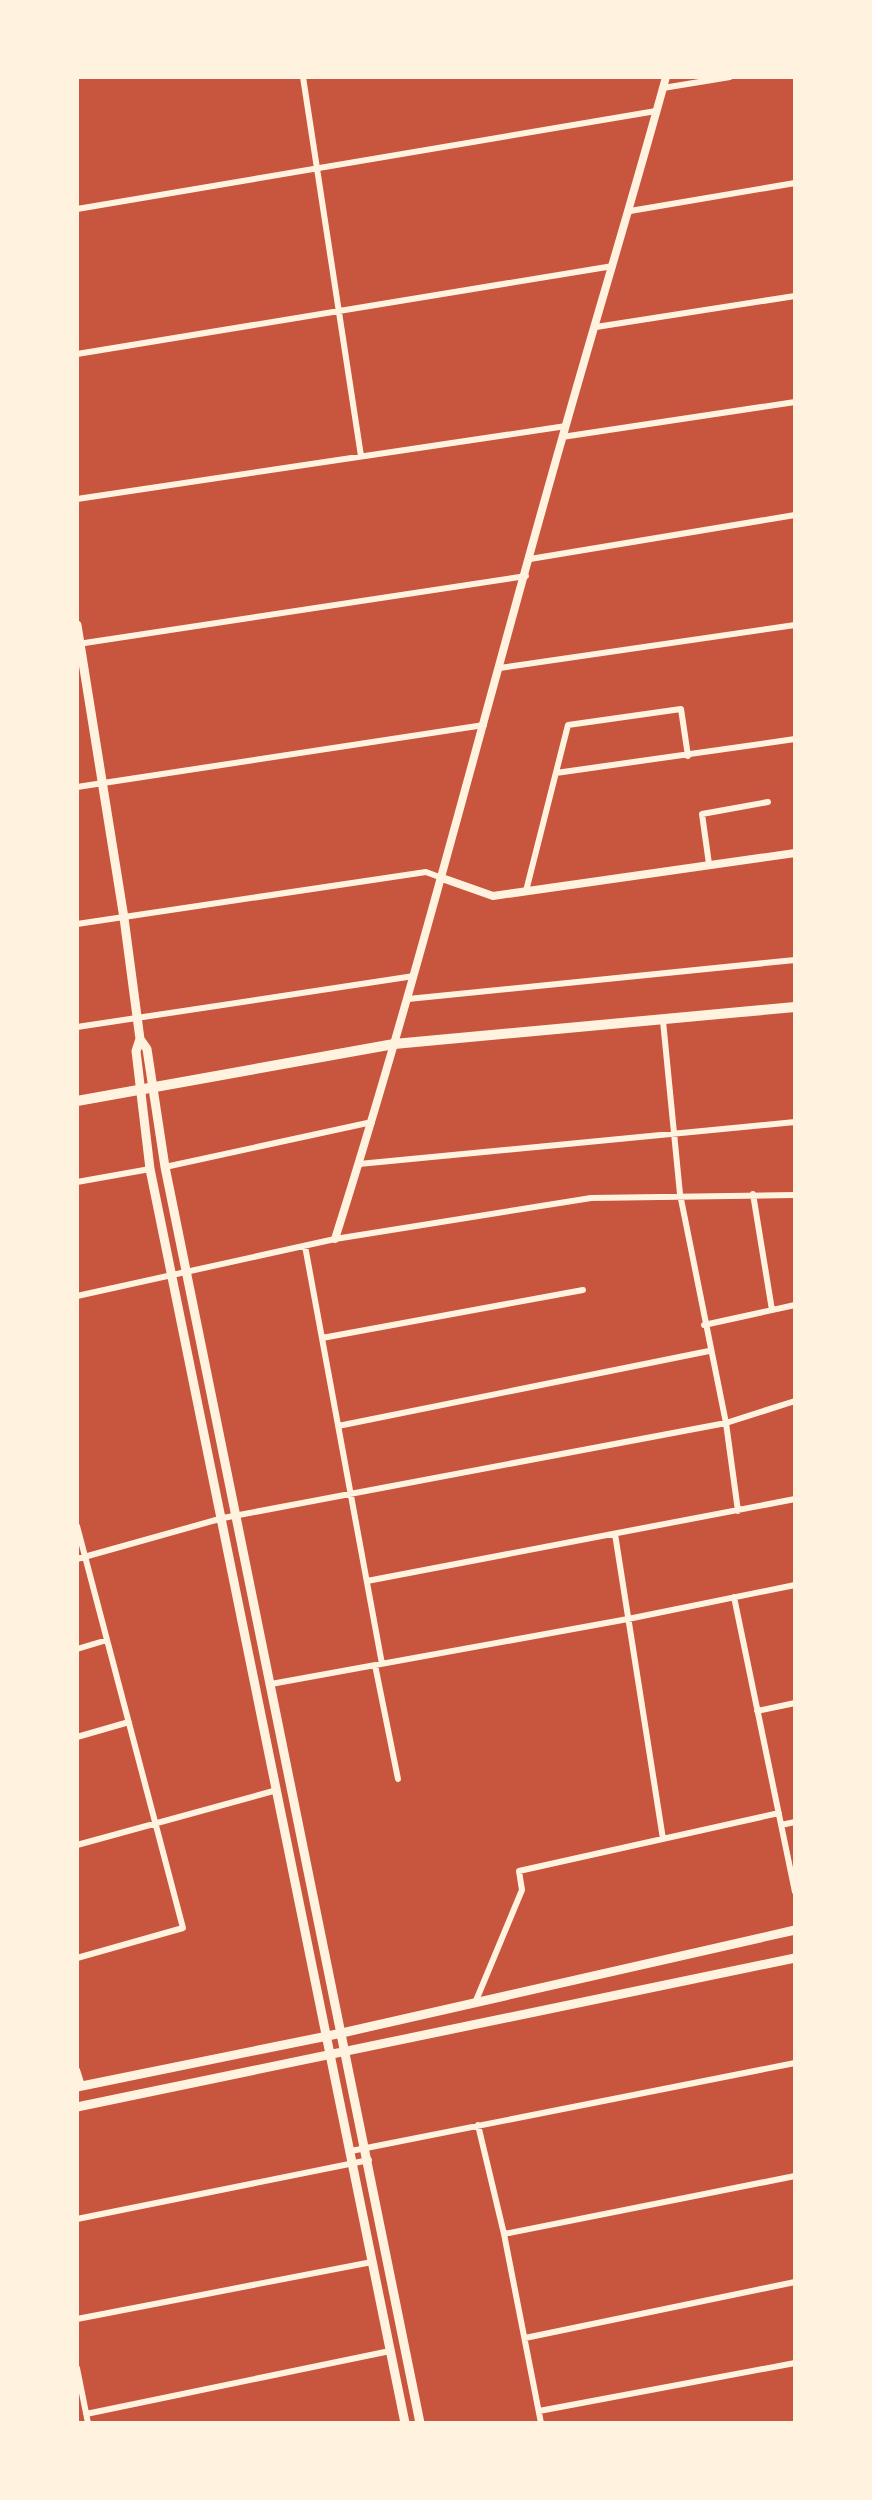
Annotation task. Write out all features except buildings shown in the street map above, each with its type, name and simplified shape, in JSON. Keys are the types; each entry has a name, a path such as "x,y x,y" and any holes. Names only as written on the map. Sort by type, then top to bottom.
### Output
{"main road":[{"path":"77,625 124,918 140,1039 136,1051 150,1170 223,1518 405,2423"},
{"path":"77,1101 394,1044 795,1007"},
{"path":"140,1039 147,1049 165,1167 421,2423"},
{"path":"79,2086 342,2034 795,1930"},
{"path":"77,2107 795,1958"}],"street":[{"path":"303,77 361,456"},
{"path":"335,1239 415,976 562,437 631,211 666,77"},
{"path":"663,88 730,77"},
{"path":"77,209 656,111"},
{"path":"631,211 795,183"},
{"path":"77,354 613,266"},
{"path":"596,327 795,296"},
{"path":"562,437 795,402"},
{"path":"77,499 566,426"},
{"path":"530,559 795,515"},
{"path":"78,644 526,576"},
{"path":"500,668 795,625"},
{"path":"526,891 568,725 681,709 688,756"},
{"path":"77,787 484,725"},
{"path":"556,773 795,739"},
{"path":"709,864 702,814 768,802"},
{"path":"77,924 426,872 493,896 795,853"},
{"path":"408,999 795,960"},
{"path":"77,1027 415,976"},
{"path":"663,1021 680,1195 709,1350 726,1423 737,1511"},
{"path":"165,1167 372,1122"},
{"path":"359,1164 795,1122"},
{"path":"77,1182 150,1170"},
{"path":"753,1195 772,1310"},
{"path":"77,1296 335,1239 591,1198 795,1195"},
{"path":"305,1245 367,1581 397,1779"},
{"path":"322,1338 583,1290"},
{"path":"704,1325 795,1305"},
{"path":"338,1426 709,1350"},
{"path":"77,1559 223,1518 726,1423 795,1401"},
{"path":"367,1581 795,1499"},
{"path":"77,1526 183,1928 77,1958"},
{"path":"615,1534 663,1839"},
{"path":"271,1684 628,1619 795,1585"},
{"path":"734,1597 795,1892"},
{"path":"77,1649 107,1640"},
{"path":"757,1710 795,1703"},
{"path":"77,1737 129,1722"},
{"path":"77,1845 277,1790"},
{"path":"475,2003 522,1891 519,1871 779,1813"},
{"path":"781,1825 795,1822"},
{"path":"351,2151 795,2063"},
{"path":"77,2070 79,2086"},
{"path":"478,2125 541,2423"},
{"path":"77,2219 369,2160"},
{"path":"503,2234 795,2176"},
{"path":"77,2319 372,2262"},
{"path":"525,2338 795,2282"},
{"path":"86,2414 390,2351"},
{"path":"539,2411 795,2363"},
{"path":"77,2368 88,2423"}]}
